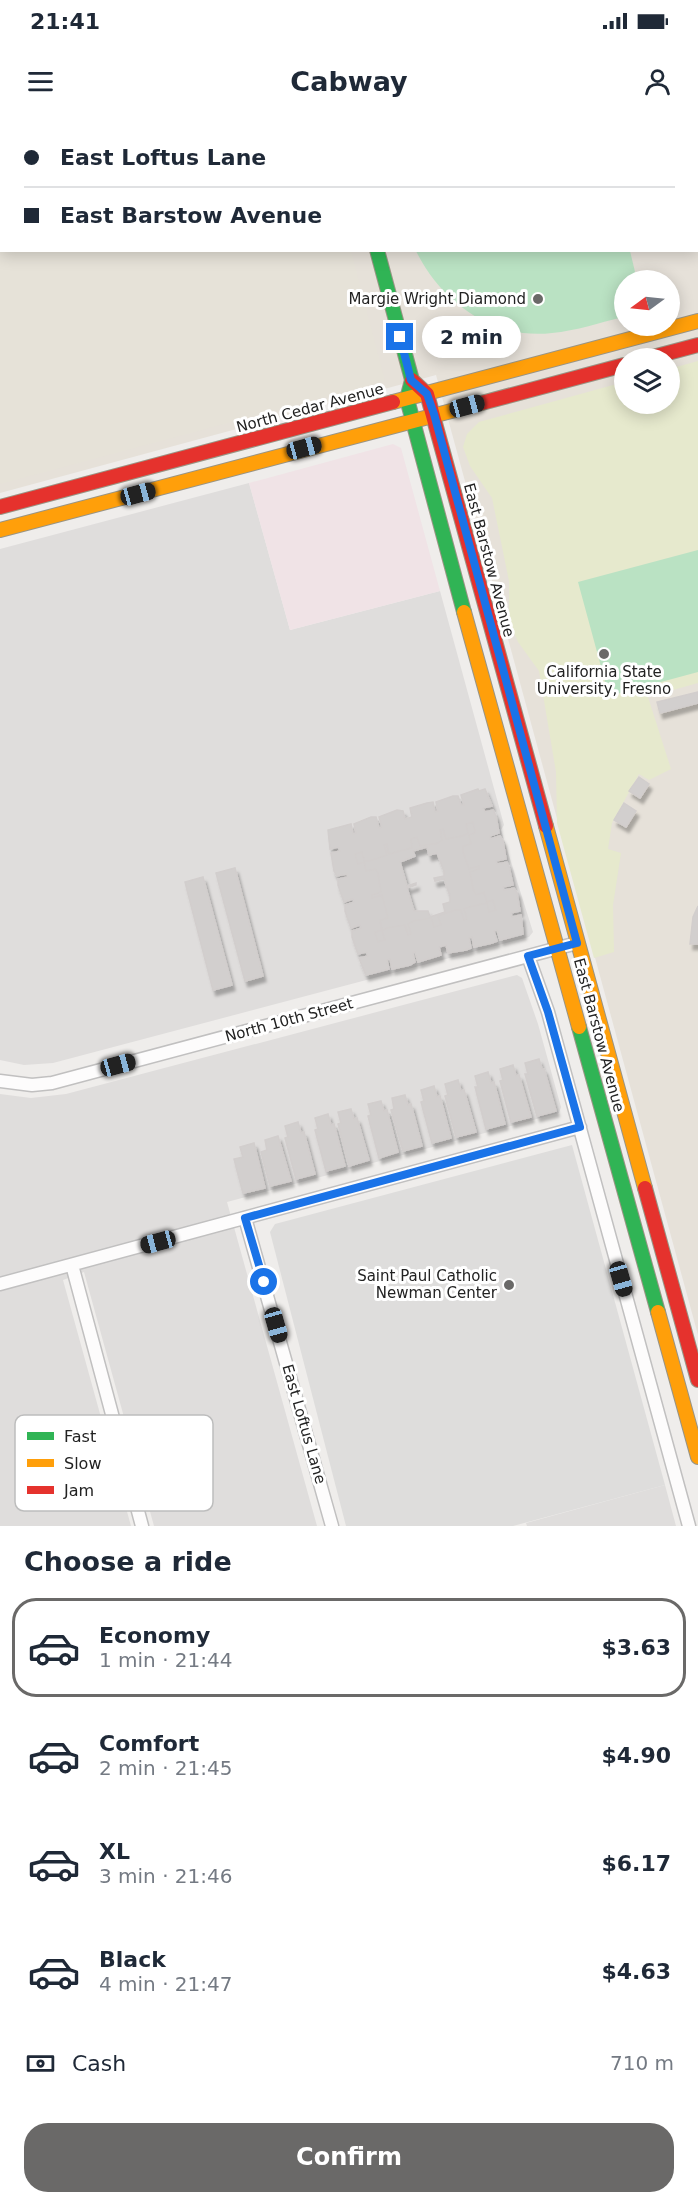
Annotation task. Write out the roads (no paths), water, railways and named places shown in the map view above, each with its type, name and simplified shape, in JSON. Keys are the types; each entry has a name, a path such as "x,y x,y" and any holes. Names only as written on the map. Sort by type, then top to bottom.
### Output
{"main road":[{"name":"East Barstow Avenue","path":"378,252 411,380 407,399 412,420 698,1456"},
{"name":"North Cedar Avenue","path":"0,507 698,321"},
{"path":"680,350 698,345"},
{"path":"0,530 614,368"},
{"name":"East Barstow Avenue","path":"411,380 427,394 434,414 698,1380"}],"street":[{"name":"North 10th Street","path":"0,1081 32,1086 52,1083 577,943"},
{"path":"528,956 548,1012 689,1526"},
{"path":"0,1284 580,1127"},
{"name":"East Loftus Lane","path":"245,1218 332,1526"},
{"path":"72,1265 112,1415"},
{"path":"138,1511 142,1526"}],"place":[{"name":"Margie Wright Diamond","path":"538,299"},
{"name":"California State University, Fresno","path":"604,654"},
{"name":"Saint Paul Catholic Newman Center","path":"509,1285"}]}
